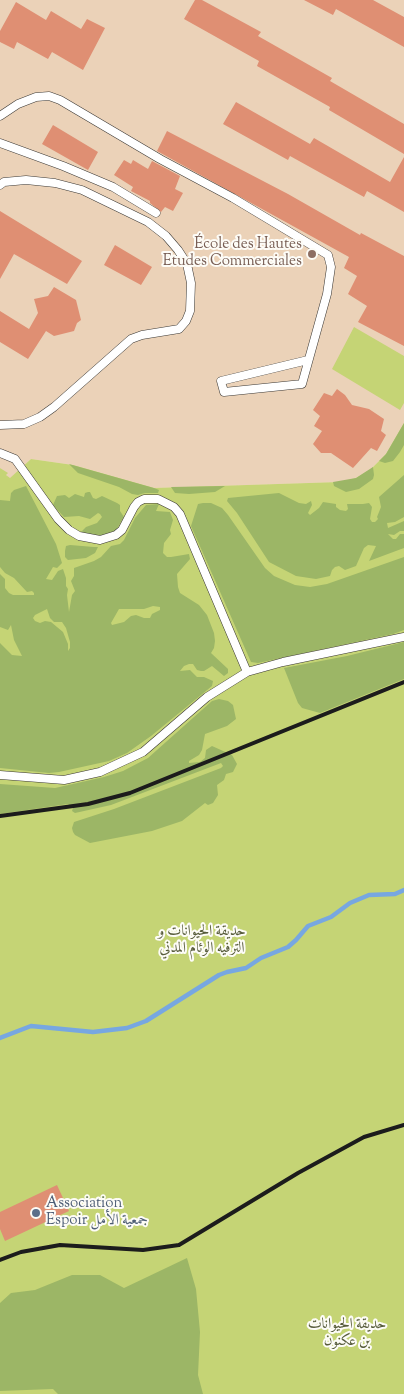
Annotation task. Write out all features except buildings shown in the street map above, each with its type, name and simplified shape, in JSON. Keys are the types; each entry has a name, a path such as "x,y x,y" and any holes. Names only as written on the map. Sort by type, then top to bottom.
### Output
{"lane":[{"path":"0,116 18,104 36,97 49,96 60,100 160,159 233,198 328,255 331,267 327,294 302,384 224,392 221,380 308,360"},
{"path":"0,143 113,187 156,213"},
{"path":"0,185 4,182 26,180 55,183 82,190 148,222 166,236 178,250 187,264 191,283 190,311 186,322 179,329 142,335 131,339 54,407 40,417 24,424 0,425"},
{"path":"0,453 14,459 58,519 79,536 100,540 116,535 122,530 134,507 144,499 151,498 164,501 174,507 180,514 247,672"},
{"path":"0,775 64,780 100,772 142,752 207,696 247,672 283,662 404,637"}],"shaded area":[{"name":"École des Hautes Etudes Commerciales","path":"0,0 404,0 404,423 386,454 371,469 356,478 340,482 154,488 73,465 31,459 10,479 6,475 7,473 0,468 0,117 3,114 0,109"}],"green space":[{"path":"354,327 404,356 404,403 400,410 332,369"},
{"name":"حديقة الحيوانات و الترفيه الوئام المدني","path":"404,423 404,1394 0,1394 0,468 8,473 6,475 10,478 31,459 73,465 154,488 340,482 356,478 371,469 386,454"},
{"path":"404,423 404,445 400,452 393,461 385,463 379,461 386,454"},
{"path":"69,464 159,490 158,493 132,494 119,487 78,473"},
{"path":"373,467 373,479 359,489 346,492 334,486 333,482 356,478"},
{"path":"404,475 404,517 395,522 387,523 388,528 404,521 404,531 394,535 388,534 393,539 396,539 400,534 404,534 404,548 369,561 376,546 368,545 364,548 356,566 345,570 339,566 335,567 330,576 316,579 296,576 269,562 227,501 228,498 279,493 299,503 306,504 311,501 312,505 308,513 310,515 323,502 336,504 336,507 340,510 346,511 348,509 347,504 369,503 372,507 370,519 372,522 375,522 378,519 381,507 379,497"},
{"path":"26,486 56,544 62,563 57,568 53,567 46,579 52,580 58,571 63,569 68,589 69,612 72,595 75,591 71,581 74,576 74,568 94,561 101,557 111,546 120,544 135,518 146,505 159,504 156,511 170,512 173,520 170,530 171,534 164,543 163,553 167,557 189,554 190,559 177,574 178,587 180,593 199,605 207,615 215,641 211,653 228,669 228,673 224,676 212,666 201,671 197,670 193,664 184,666 180,671 190,670 197,677 204,677 213,681 212,686 151,736 127,753 109,761 49,773 0,768 0,643 12,655 22,656 14,640 11,625 8,630 0,627 0,574 5,579 5,588 9,593 13,595 34,595 32,591 27,592 0,567 0,500 10,501 11,493","holes":["153,606 160,607 160,610 152,614 150,618 136,615 131,616 124,622 112,625 111,623 119,609 144,609","47,609 50,618 54,622 62,622 66,628 70,642 68,651 68,644 63,632 51,622 45,621 40,623 33,618"]},
{"path":"225,486 215,492 189,494 175,493 171,487"},
{"path":"90,492 93,498 96,499 102,496 120,505 120,511 124,517 116,530 106,535 90,535 81,532 86,527 97,523 102,517 100,514 98,513 90,519 79,516 64,517 53,505 57,496 65,495 69,498 75,494 84,497 85,493"},
{"path":"211,503 222,508 265,568 274,576 295,585 310,587 327,584 404,557 404,630 258,663 251,662 191,526 198,504"},
{"path":"66,546 98,547 95,553 86,558 68,560 65,557 65,551"},
{"path":"404,642 404,679 320,713 302,708 298,703 284,668 347,656"},
{"path":"219,699 228,701 233,705 236,719 227,726 205,734 202,750 189,763 200,762 205,758 206,750 212,746 232,755 237,764 233,772 226,774 224,780 217,785 218,795 213,803 208,805 205,803 182,821 152,831 90,843 75,835 72,828 74,822 114,809 221,768 223,766 221,763 111,805 75,813 68,804 0,814 0,784 55,788 123,771 148,758 212,701"},
{"path":"187,1258 196,1289 200,1332 198,1375 203,1394 58,1394 53,1389 0,1391 0,1303 11,1293 35,1290 72,1275 100,1275 124,1288"}],"waterway":[{"path":"0,1038 31,1026 93,1032 127,1028 146,1021 219,975 246,968 261,958 288,947 308,926 331,917 350,903 369,895 395,894 404,890"}],"railway":[{"path":"0,816 88,804 130,793 404,682"},
{"path":"0,1260 21,1252 60,1245 143,1250 179,1245 298,1173 364,1137 404,1125"}],"place":[{"name":"École des Hautes Etudes Commerciales","path":"312,254"},
{"name":"Association Espoir جمعية الأمل","path":"36,1213"}],"park label":[{"name":"حديقة الحيوانات بن عكنون","path":"347,1334"}]}
